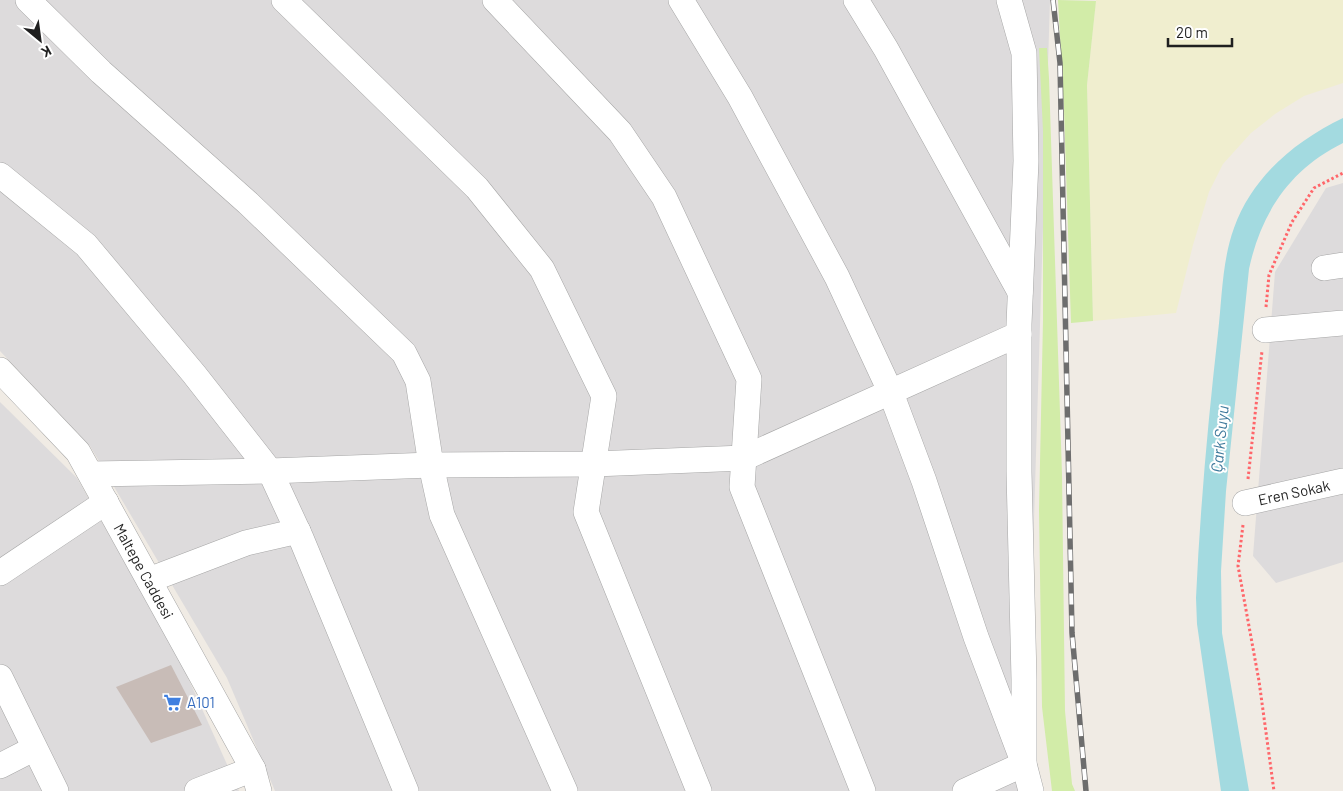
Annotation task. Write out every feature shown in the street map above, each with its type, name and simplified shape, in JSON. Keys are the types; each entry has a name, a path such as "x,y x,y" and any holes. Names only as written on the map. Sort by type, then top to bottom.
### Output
{"street":[{"path":"28,0 102,72 248,203 404,353 418,381 431,464 442,515 564,791"},
{"path":"284,0 477,188 542,269 604,396 586,512 699,791"},
{"path":"495,0 620,132 664,197 749,379 742,487 863,791"},
{"path":"681,0 740,97 828,260 891,393 924,481 976,637 1024,764 1031,791"},
{"path":"856,0 886,49 1020,292"},
{"path":"1009,0 1024,53 1026,161 1020,292 1018,472 1024,679 1024,764"},
{"path":"0,175 86,245 194,374 270,471 298,531 406,791"},
{"path":"1265,330 1343,324"},
{"path":"91,474 270,471 431,464 594,464 744,458 1019,334"},
{"name":"Maltepe Caddesi","path":"0,370 78,452 256,780"},
{"name":"Eren Sokak","path":"1245,503 1343,481"},
{"path":"0,573 106,502"},
{"path":"149,580 246,543 298,531"},
{"path":"0,677 56,791"},
{"path":"0,766 34,749"},
{"path":"965,791 1024,764"},
{"path":"196,791 256,780"}],"path":[{"path":"1274,791 1259,681 1238,566 1265,330 1269,275 1292,222 1314,188 1343,173"}],"shaded area":[{"path":"0,0 1050,0 1028,715 1043,791 275,791 227,678 90,446 0,351"},
{"path":"1096,0 1343,0 1343,83 1304,96 1275,114 1251,133 1223,164 1209,192 1176,313 1093,321 1087,85"},
{"path":"1343,183 1343,562 1276,583 1253,556 1275,272 1326,188"},
{"path":"0,402 77,478 179,658 239,791 0,791"}],"green space":[{"path":"1058,0 1096,1 1087,85 1093,321 1071,323 1064,110"},
{"path":"1039,48 1047,48 1049,78 1062,474 1065,711 1072,784 1075,791 1052,791 1042,707 1039,510 1043,320 1043,131"}],"water":[{"name":"Çark Suyu","path":"1343,118 1343,143 1308,166 1281,195 1261,229 1249,269 1226,491 1221,571 1222,633 1249,791 1221,791 1197,624 1196,598 1208,432 1227,254 1234,228 1242,210 1264,177 1292,149 1325,127"}],"building":[{"path":"171,665 202,725 151,743 116,687"}],"railway":[{"path":"1053,0 1060,63 1072,633 1086,791"}],"place":[{"name":"A101","path":"173,702"}]}
